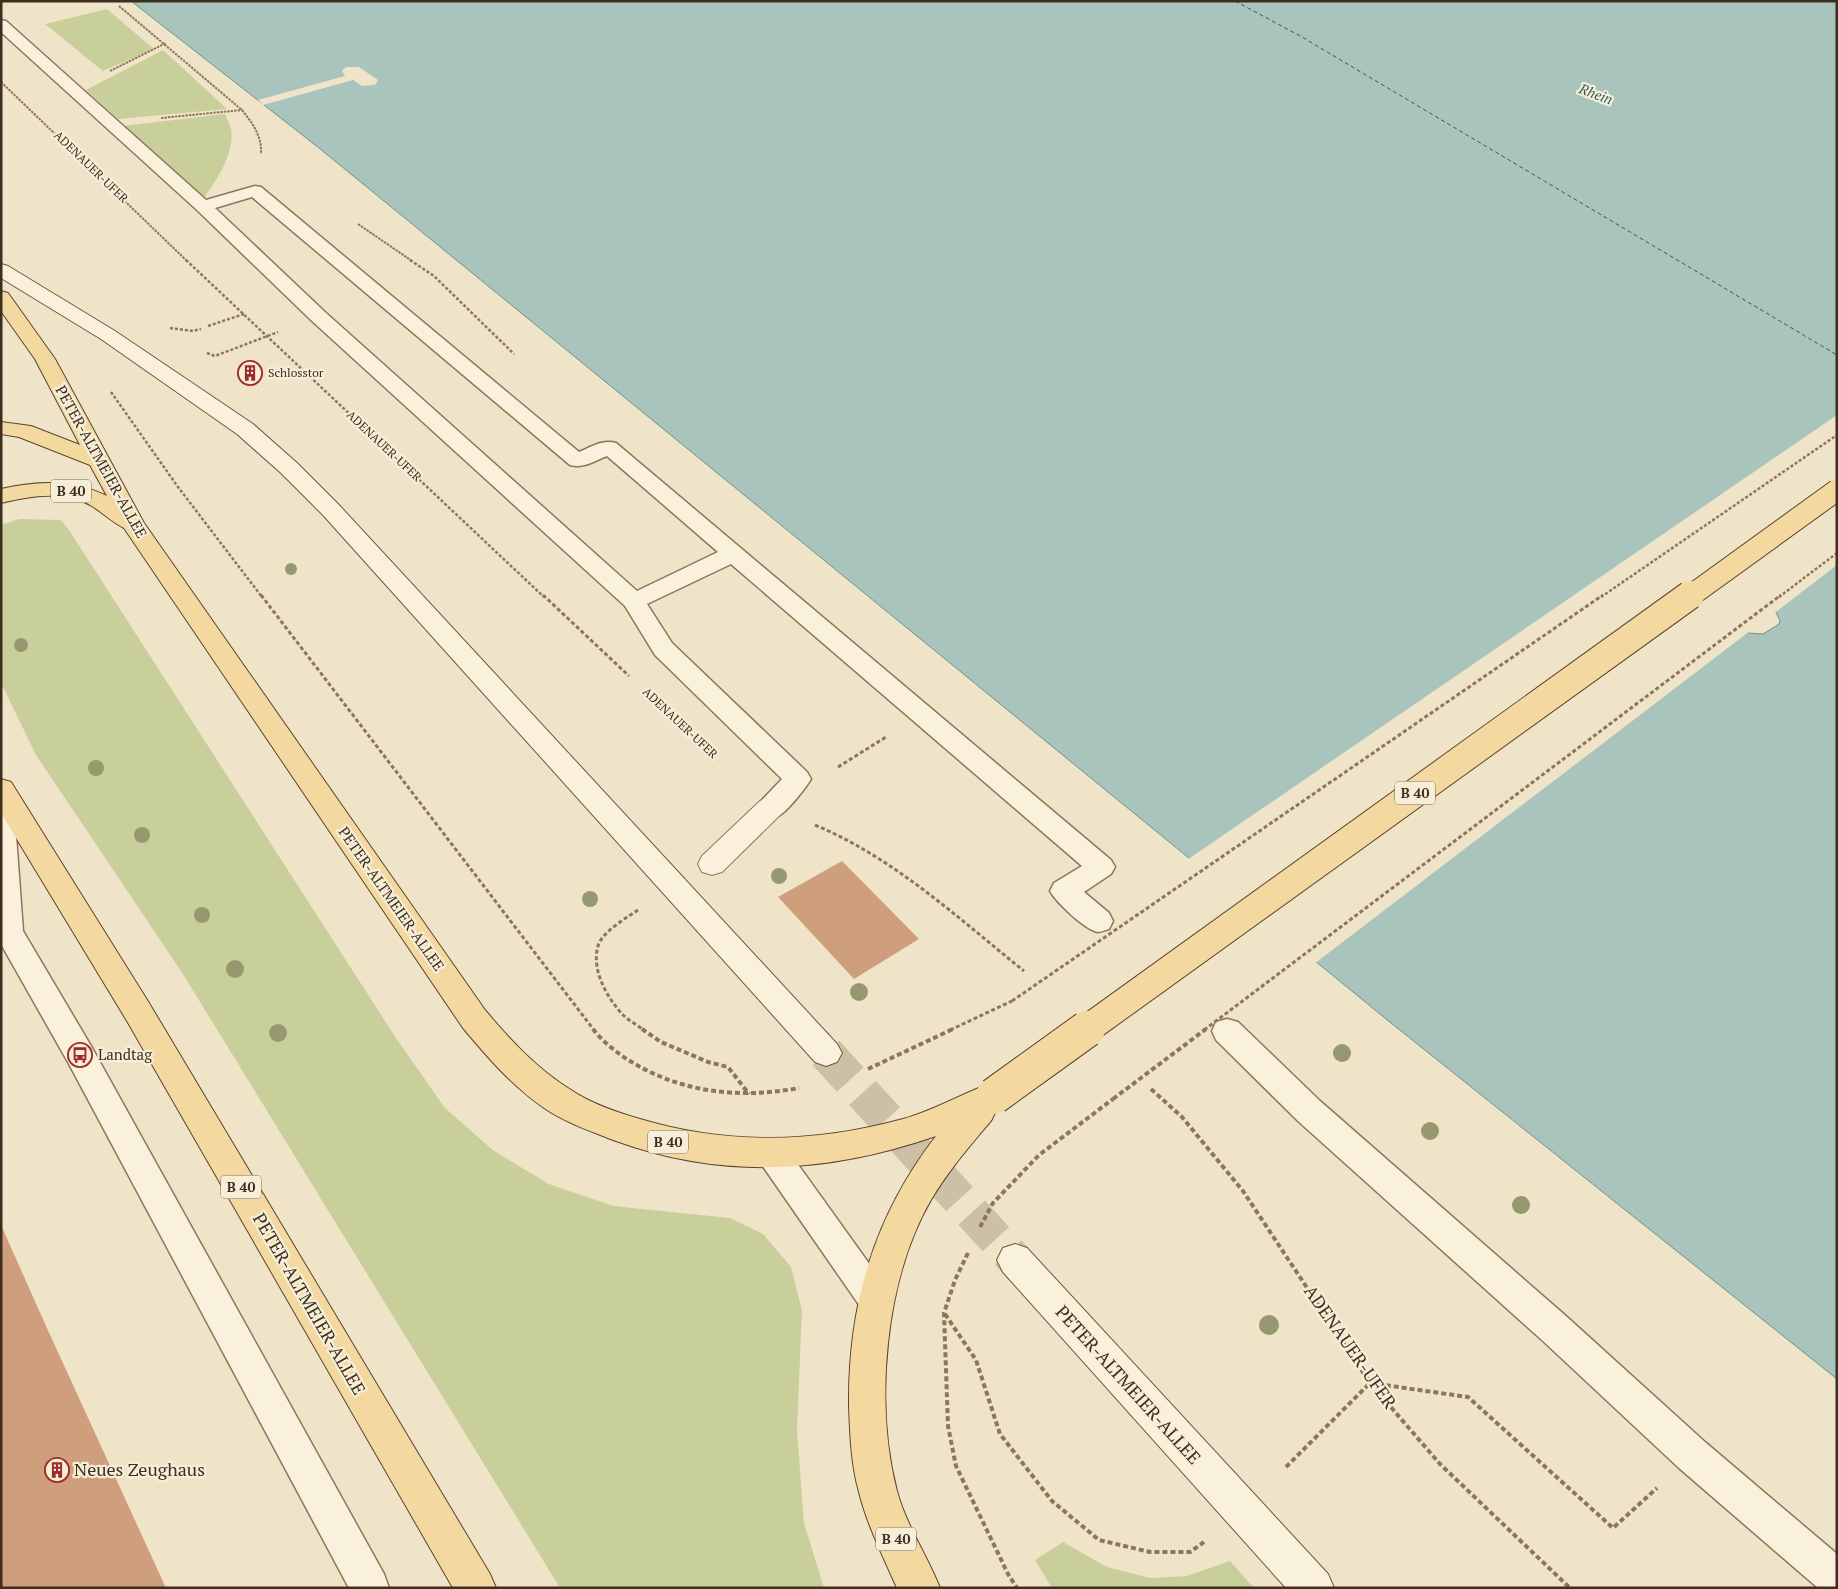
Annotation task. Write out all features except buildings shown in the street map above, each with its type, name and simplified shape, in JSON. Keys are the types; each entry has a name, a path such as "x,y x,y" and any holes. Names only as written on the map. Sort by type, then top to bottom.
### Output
{"main road":[{"path":"1,270 108,336 188,390 244,429 289,468 331,510 826,1053"},
{"name":"PETER-ALTMEIER-ALLEE","path":"1,297 45,359 133,524 474,1019 506,1058 550,1094 599,1120 661,1141 712,1151 774,1154 843,1148 892,1138 944,1120 994,1096"},
{"path":"1,428 23,431 98,460"},
{"path":"1,448 57,443"},
{"name":"B 40","path":"1,496 48,489 75,492 96,500 133,524"},
{"name":"B 40","path":"920,1588 908,1571 877,1489 869,1439 867,1391 870,1345 876,1301 901,1222 927,1175 957,1134 994,1096 1837,490"},
{"name":"PETER-ALTMEIER-ALLEE","path":"1,789 138,1012 476,1588"},
{"path":"712,864 770,808"},
{"name":"PETER-ALTMEIER-ALLEE","path":"1015,1260 1314,1588"}],"lane":[{"path":"1,24 203,206 319,317 634,601 663,649 798,779 770,808"},
{"path":"203,206 254,191 577,461 610,446 1102,867 1064,891 1099,920"},
{"path":"634,601 735,553"},
{"path":"1,808 10,932 89,1072 370,1588"},
{"path":"1227,1031 1309,1111 1555,1329 1692,1455 1837,1579"},
{"path":"774,1154 876,1301"}],"path":[{"path":"119,6 166,43 242,110 257,128 262,144 254,191"},
{"path":"75,91 166,43"},
{"name":"ADENAUER-UFER","path":"1,82 267,336 632,678"},
{"path":"111,123 242,110"},
{"path":"208,326 244,314"},
{"path":"215,356 267,336"},
{"path":"106,385 178,487 595,1032 627,1060 658,1078 707,1092 749,1094 786,1091 803,1087"},
{"path":"865,1069 1012,1001 1837,435"},
{"path":"976,1236 993,1203 1039,1156 1837,553"},
{"path":"836,768 922,713"},
{"path":"770,808 844,837 906,877 1024,971"},
{"path":"646,905 616,924 598,945 597,964 604,990 624,1015 661,1042 708,1062 728,1067 749,1094"},
{"name":"ADENAUER-UFER","path":"1151,1089 1182,1117 1243,1191 1370,1382 1440,1464 1570,1588"},
{"path":"972,1245 955,1280 944,1313 948,1426 956,1466 1008,1574 1017,1588"},
{"path":"944,1313 976,1360 1000,1434 1052,1501 1099,1540 1150,1552 1190,1552 1212,1536"},
{"path":"1286,1467 1370,1382 1468,1396 1613,1528 1692,1455"}],"green space":[{"path":"107,9 154,49 103,71 45,24"},
{"path":"163,50 227,109 118,119 86,90"},
{"path":"225,114 231,129 232,138 228,156 204,198 122,126"},
{"path":"19,519 61,520 69,530 396,1038 445,1108 494,1151 549,1184 613,1206 730,1218 763,1234 791,1267 802,1311 797,1430 804,1523 824,1588 560,1588 181,971 36,755 1,683 1,525"},
{"path":"1063,1542 1107,1567 1150,1578 1187,1576 1230,1561 1254,1588 1052,1588 1035,1560"}],"water":[{"name":"Rhein","path":"131,1 1837,1 1837,1379 1391,1023 319,148","holes":["1654,550 1662,551 1776,612 1780,621 1779,624 1763,634 1748,633 1636,572 1632,561 1636,556"]}],"pier":[{"path":"346,67 359,67 378,80 375,85 362,86 353,80 263,105 258,100 345,76 342,71"},
{"path":"1837,415 1837,565 1773,614 1661,554 1647,554 1637,558 1634,565 1637,570 1750,631 1314,964 1187,860"}],"ferry route":[{"path":"1235,1 1302,37 1837,355"}],"tunnel":[{"path":"826,1053 1015,1260"}],"place":[{"name":"Schlosstor","path":"250,373"},
{"name":"Landtag","path":"80,1055"},
{"name":"Neues Zeughaus","path":"57,1470"}]}
